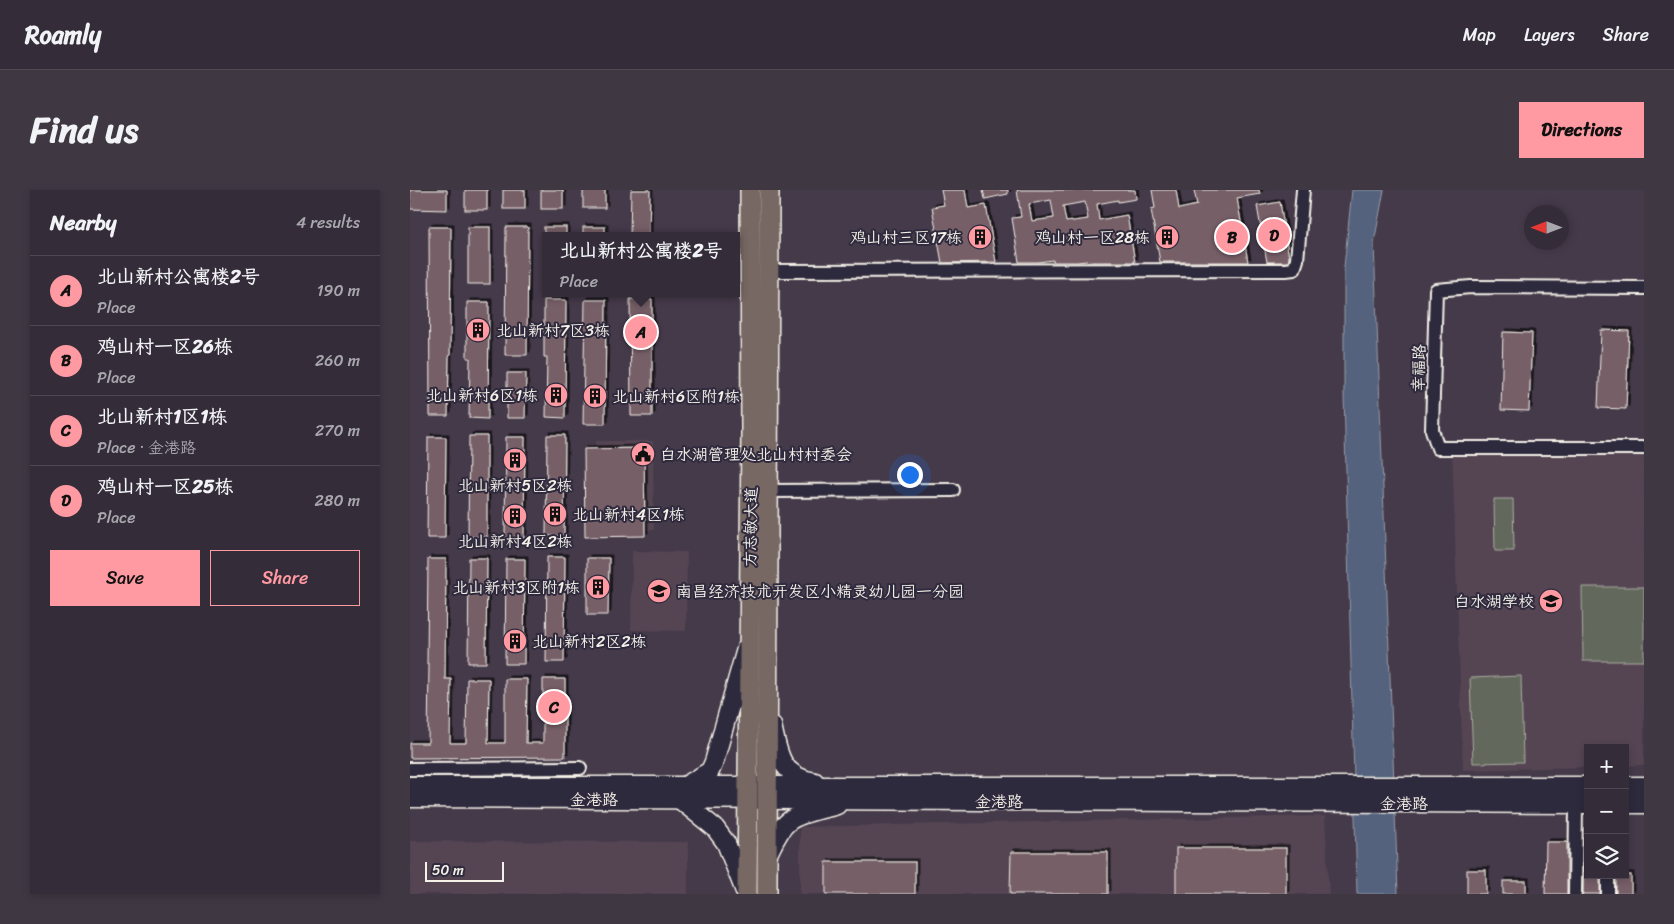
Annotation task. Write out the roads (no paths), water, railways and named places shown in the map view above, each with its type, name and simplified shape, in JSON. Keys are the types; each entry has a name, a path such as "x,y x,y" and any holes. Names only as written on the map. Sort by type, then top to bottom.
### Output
{"main road":[{"name":"方志敏大道","path":"747,894 751,430 750,190"},
{"name":"方志敏大道","path":"767,894 768,190"},
{"path":"747,894 726,843 715,828 682,793 710,771 714,762 749,636"},
{"path":"768,707 778,750 784,766 792,774 805,780 856,793"},
{"name":"金港路","path":"410,786 682,793"},
{"name":"金港路","path":"1419,795 1584,786"},
{"path":"1629,786 1644,786"},
{"name":"金港路","path":"410,798 682,793 1342,794 1419,795 1582,804"},
{"path":"767,856 779,832 788,822 856,793"},
{"path":"1629,804 1644,804"}],"street":[{"path":"768,271 1286,270 1294,268 1296,260 1303,190"},
{"name":"幸福路","path":"1644,288 1471,286 1436,290 1432,430 1438,448 1644,448"},
{"path":"768,491 953,490"},
{"path":"410,769 580,768"},
{"path":"1575,894 1582,804"},
{"path":"1608,879 1608,894"}],"water":[{"path":"1352,190 1384,190 1374,243 1398,894 1357,894 1344,395 1344,267"}],"place":[{"name":"鸡山村一区25栋","path":"1274,235"},
{"name":"鸡山村三区17栋","path":"980,237"},
{"name":"鸡山村一区28栋","path":"1167,237"},
{"name":"鸡山村一区26栋","path":"1232,237"},
{"name":"北山新村7区3栋","path":"478,330"},
{"name":"北山新村公寓楼2号","path":"641,332"},
{"name":"北山新村6区1栋","path":"556,395"},
{"name":"北山新村6区附1栋","path":"595,396"},
{"name":"白水湖管理处北山村村委会","path":"643,454"},
{"name":"北山新村5区2栋","path":"515,460"},
{"name":"北山新村4区1栋","path":"555,514"},
{"name":"北山新村4区2栋","path":"515,516"},
{"name":"北山新村3区附1栋","path":"598,587"},
{"name":"南昌经济技术开发区小精灵幼儿园一分园","path":"659,591"},
{"name":"白水湖学校","path":"1551,601"},
{"name":"北山新村2区2栋","path":"515,641"},
{"name":"北山新村1区1栋","path":"554,707"}]}
